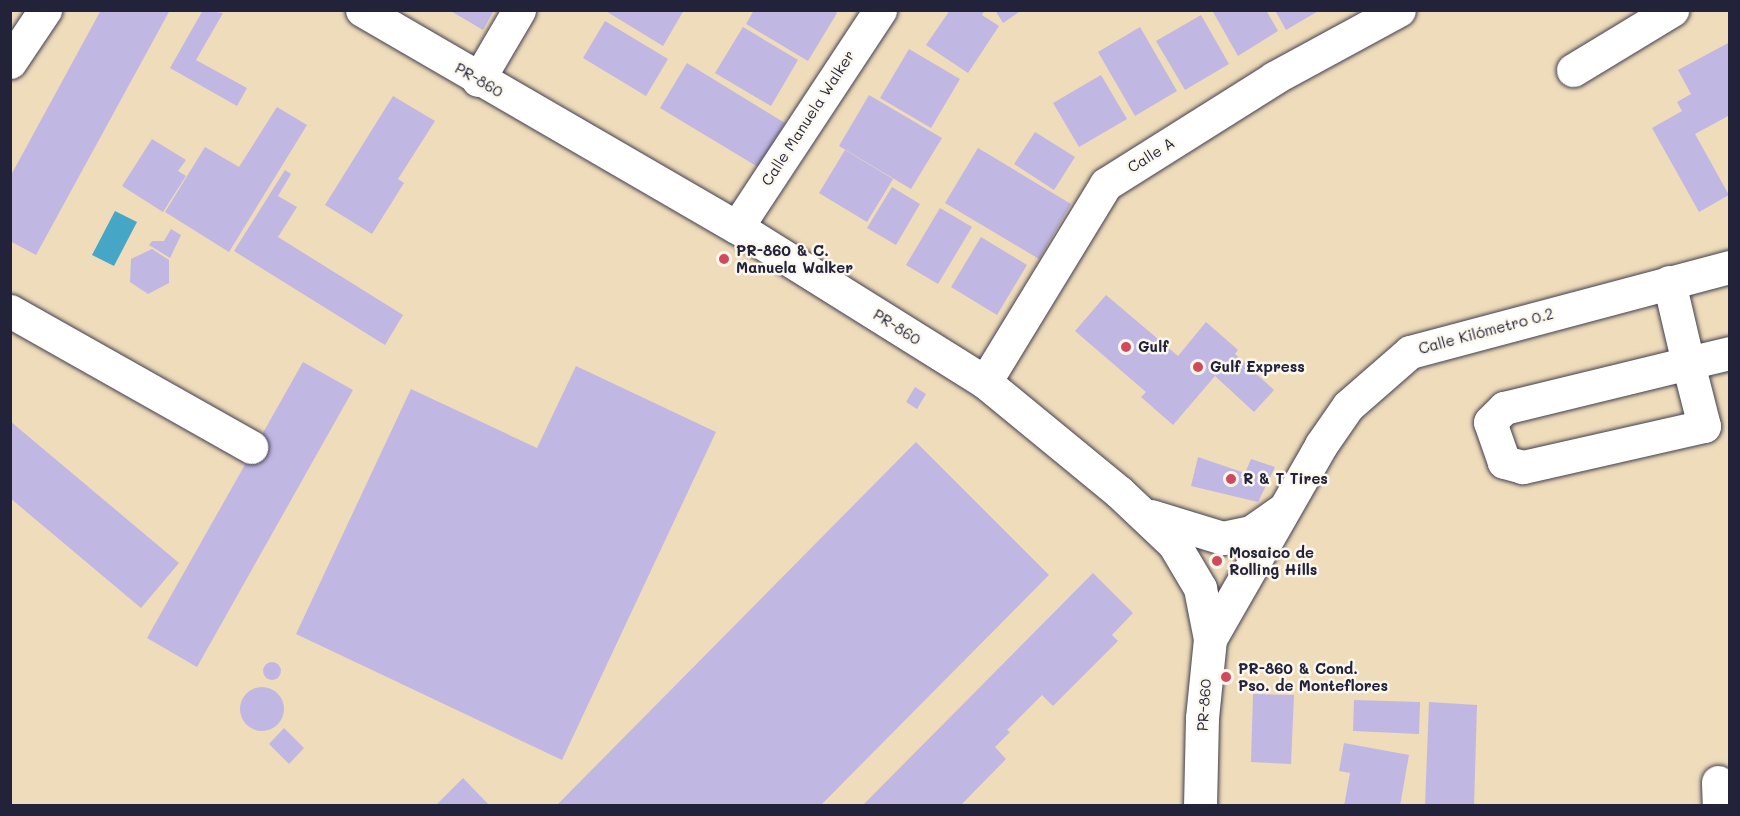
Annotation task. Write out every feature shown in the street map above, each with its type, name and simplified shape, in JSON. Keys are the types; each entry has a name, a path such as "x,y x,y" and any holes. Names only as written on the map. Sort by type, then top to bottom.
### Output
{"street":[{"path":"10,62 45,10"},
{"name":"PR-860","path":"362,10 478,80 738,227 985,382 1174,544 1200,588 1210,639 1202,718 1200,806"},
{"path":"478,80 519,10"},
{"name":"Calle Manuela Walker","path":"738,227 880,10"},
{"name":"Calle A","path":"985,382 1106,184 1274,78 1399,10"},
{"path":"1574,70 1672,10"},
{"name":"Calle Kilómetro 0.2","path":"1210,639 1348,406 1410,352 1730,267"},
{"path":"1669,282 1688,363 1704,426 1523,467 1504,462 1491,422 1504,408 1688,363 1730,353"},
{"path":"10,311 251,447"},
{"path":"1140,513 1223,538 1251,532 1285,509"}],"water":[{"path":"115,211 137,222 114,266 92,255"}],"building":[{"path":"101,10 170,10 36,255 10,241 10,177"},
{"path":"203,10 223,13 196,60 247,88 237,106 170,68"},
{"path":"449,10 494,10 483,30"},
{"path":"604,10 684,10 663,46"},
{"path":"754,10 834,10 837,13 808,61 746,24"},
{"path":"950,10 985,10 982,15 999,26 968,73 926,45"},
{"path":"995,10 1022,10 1003,23"},
{"path":"1212,10 1266,10 1278,31 1238,56"},
{"path":"1275,10 1320,10 1286,30"},
{"path":"1201,15 1229,64 1185,90 1156,41"},
{"path":"605,21 668,59 646,96 583,58"},
{"path":"743,27 798,60 771,106 715,73"},
{"path":"1140,27 1177,91 1135,116 1098,52"},
{"path":"1730,42 1730,115 1695,134 1729,195 1699,212 1652,128 1682,111 1677,102 1691,94 1678,70"},
{"path":"909,49 960,79 931,128 880,98"},
{"path":"687,63 785,123 758,167 660,108"},
{"path":"1101,75 1127,119 1079,147 1053,103"},
{"path":"869,95 942,138 911,189 839,146"},
{"path":"393,96 435,121 398,179 404,183 372,234 325,205"},
{"path":"277,107 307,125 229,252 165,212 205,147 239,167"},
{"path":"1035,132 1075,157 1054,190 1014,164"},
{"path":"152,139 186,160 178,171 186,176 163,212 122,186"},
{"path":"978,148 1071,204 1039,259 945,203"},
{"path":"845,150 893,179 867,222 819,193"},
{"path":"285,170 291,174 278,196 297,207 278,237 403,315 385,345 234,251"},
{"path":"892,187 920,204 896,245 867,228"},
{"path":"940,208 972,227 938,284 906,265"},
{"path":"171,229 181,235 170,258 149,245 152,241 164,241"},
{"path":"981,237 1027,265 997,315 951,287"},
{"path":"152,249 169,260 169,283 148,294 130,282 131,259"},
{"path":"1106,295 1178,356 1206,322 1238,350 1235,354 1274,390 1254,412 1215,376 1173,425 1141,397 1146,392 1075,331"},
{"path":"303,362 353,390 197,667 147,638"},
{"path":"576,366 716,432 562,760 296,634 411,389 537,448"},
{"path":"915,387 926,394 917,409 906,402"},
{"path":"10,421 179,563 141,608 10,498"},
{"path":"916,442 1049,575 820,806 556,806"},
{"name":"R & T Tires","path":"1198,457 1245,473 1251,459 1275,467 1258,502 1191,486"},
{"path":"1093,573 1133,613 1112,635 1118,641 1053,706 1042,695 1007,730 1010,732 995,747 1006,759 960,806 862,806"},
{"path":"272,662 278,665 281,671 278,677 272,680 266,677 263,671 266,665"},
{"path":"262,687 277,694 284,709 277,724 262,731 247,724 240,709 247,694"},
{"path":"1253,694 1294,695 1291,764 1251,762"},
{"path":"1354,700 1420,702 1419,734 1353,731"},
{"path":"1429,702 1477,705 1474,806 1425,806"},
{"path":"284,728 304,748 289,764 269,744"},
{"path":"1344,743 1409,755 1400,806 1344,806 1350,773 1339,771"},
{"path":"463,778 490,806 435,806"}],"place":[{"name":"PR-860 & C. Manuela Walker","path":"724,259"},
{"name":"Gulf","path":"1126,347"},
{"name":"Gulf Express","path":"1198,367"},
{"name":"R & T Tires","path":"1231,479"},
{"name":"Mosaico de Rolling Hills","path":"1217,561"},
{"name":"PR-860 & Cond. Pso. de Monteflores","path":"1226,677"}]}
